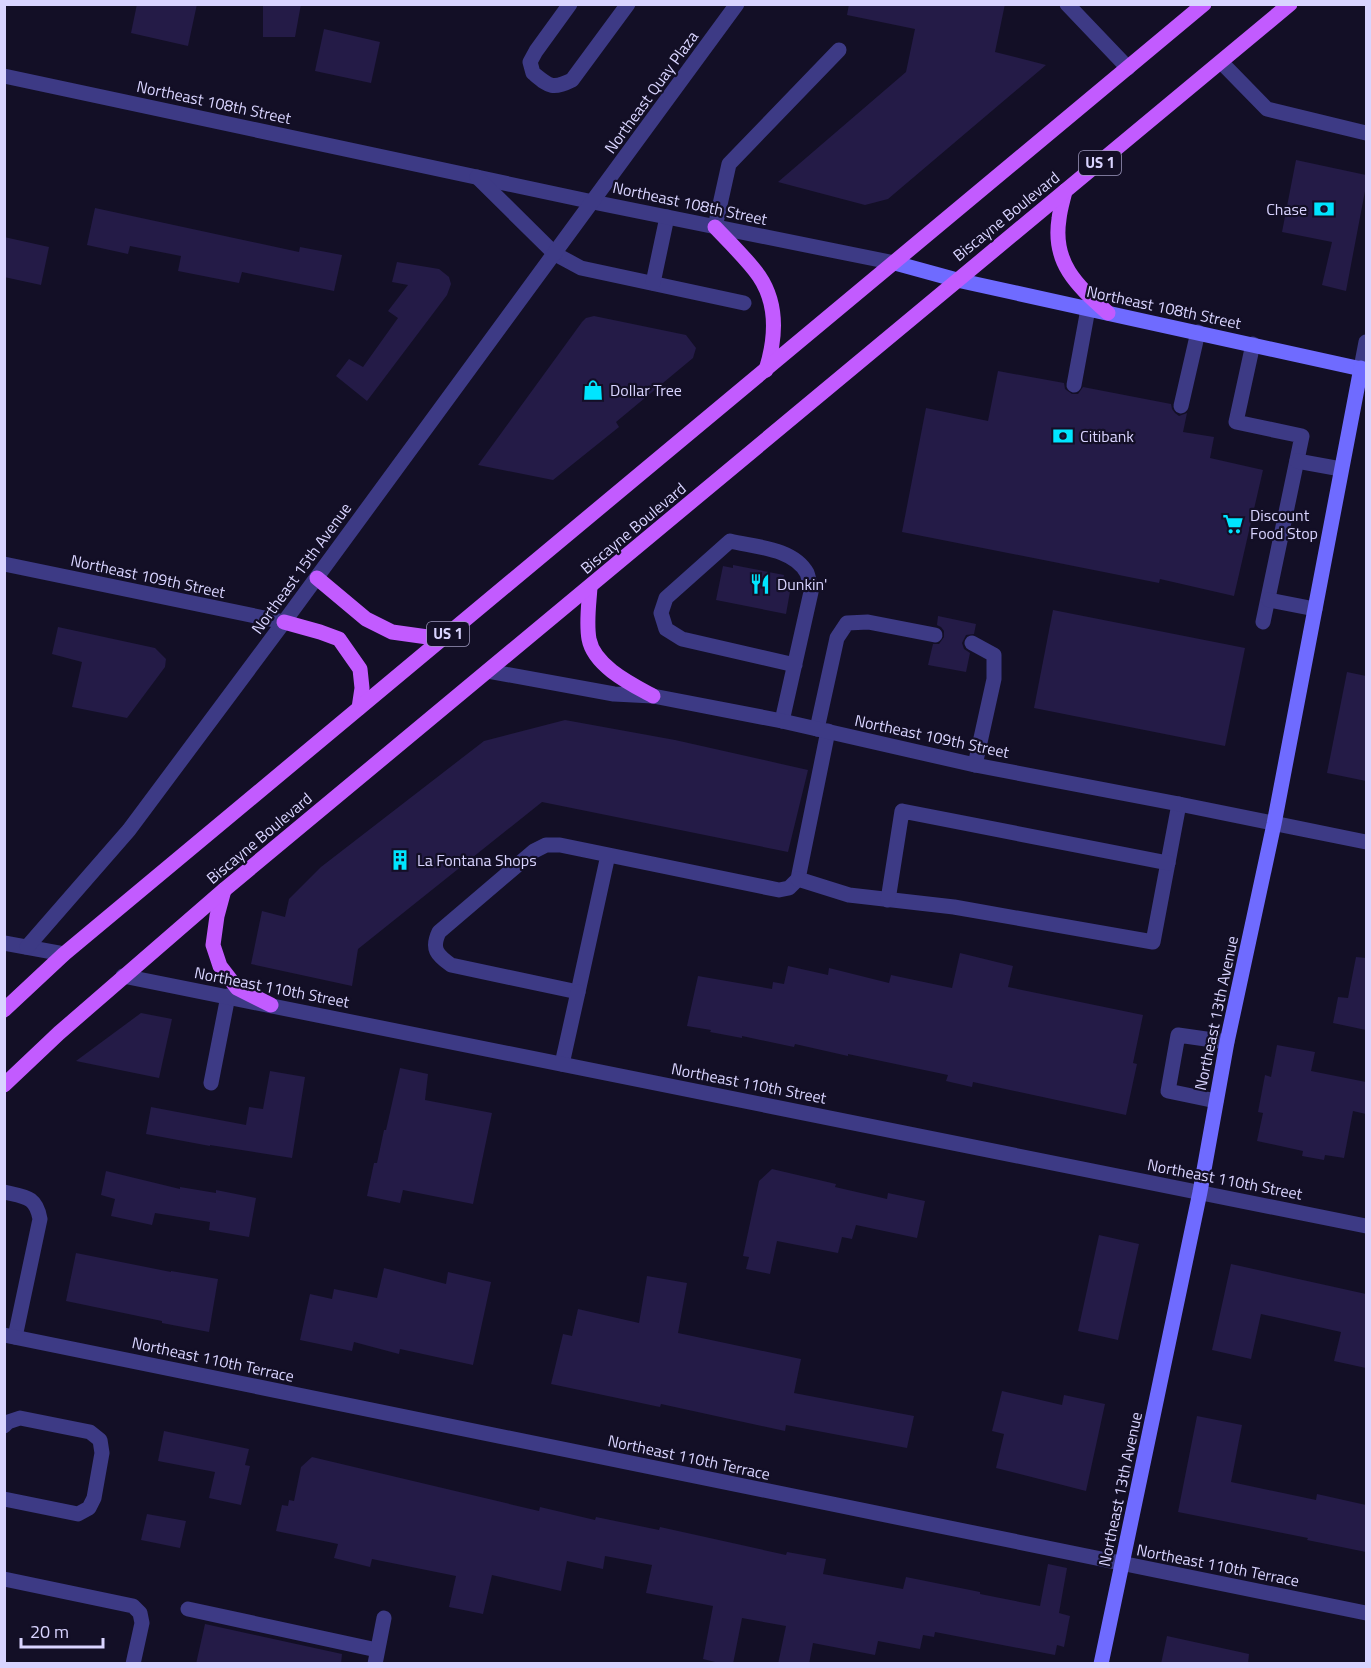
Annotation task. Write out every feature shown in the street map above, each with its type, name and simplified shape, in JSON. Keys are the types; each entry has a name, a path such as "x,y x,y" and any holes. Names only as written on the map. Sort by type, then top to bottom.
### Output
{"main road":[{"name":"Biscayne Boulevard","path":"4,1085 123,976 224,890 1290,4"},
{"name":"Biscayne Boulevard","path":"4,1010 64,954 895,264 1200,6"},
{"path":"1065,191 1059,220 1058,245 1066,268 1083,291 1108,313"},
{"path":"715,227 759,276 772,302 775,331 766,370"},
{"path":"317,578 366,619 392,632 442,639"},
{"path":"590,587 588,637 590,644 599,658 619,678 653,696"},
{"path":"284,622 339,639 360,669 362,687 359,708"},
{"path":"224,890 213,945 220,966 237,988 271,1005"}],"street":[{"path":"570,4 530,63 532,73 548,85 561,86 572,80 628,4"},
{"name":"Northeast Quay Plaza","path":"593,201 737,4"},
{"path":"1067,4 1128,68"},
{"path":"715,227 729,164 839,50"},
{"path":"1221,62 1267,109 1366,133"},
{"name":"Northeast 108th Street","path":"4,75 895,264 957,280 1364,369"},
{"path":"477,177 555,254 581,268 744,303"},
{"name":"Northeast 15th Avenue","path":"27,947 129,830 593,201"},
{"path":"653,283 667,217"},
{"path":"1074,385 1088,309"},
{"path":"1181,406 1198,332"},
{"path":"1364,369 1366,342"},
{"path":"1253,344 1236,422 1302,436 1263,622"},
{"name":"Northeast 13th Avenue","path":"1101,1664 1200,1192 1227,1042 1274,824 1316,609 1341,469 1364,369"},
{"path":"1297,461 1341,469"},
{"path":"782,721 795,665 811,592 807,574 797,561 782,552 730,541 666,598 661,613 666,629 682,639 795,665"},
{"name":"Northeast 109th Street","path":"4,564 284,622"},
{"path":"1269,600 1316,609"},
{"path":"578,992 451,964 436,950 435,942 439,932 534,851 546,846 560,845 779,890 789,888 798,879 837,638 847,623 868,622 934,635"},
{"path":"972,643 994,655 994,679 975,765"},
{"name":"Northeast 109th Street","path":"488,671 614,694 653,696 782,721 975,765 1366,842"},
{"path":"798,879 849,895 954,908 1154,942 1179,804"},
{"path":"888,900 902,811 1167,863"},
{"path":"562,1064 608,855"},
{"path":"4,943 64,954"},
{"name":"Northeast 110th Street","path":"123,976 1366,1226"},
{"path":"211,1083 228,996"},
{"path":"1216,1101 1168,1091 1178,1035 1227,1042"},
{"path":"4,1192 28,1198 38,1206 40,1219 10,1336"},
{"name":"Northeast 110th Terrace","path":"10,1336 1366,1613"},
{"path":"4,1426 8,1422 21,1418 90,1432 100,1440 102,1453 94,1498 89,1508 78,1514 4,1499"},
{"path":"4,1579 133,1606 140,1613 142,1623 133,1664"},
{"path":"188,1609 376,1657 384,1618"}],"building":[{"path":"137,4 197,4 188,46 131,33"},
{"path":"263,4 301,4 295,37 263,37"},
{"path":"849,4 1005,4 995,52 1046,65 888,199 865,205 778,182 906,72 915,29 847,15"},
{"path":"324,29 380,42 371,83 315,71"},
{"name":"Chase","path":"1296,160 1366,175 1366,186 1346,291 1322,285 1332,242 1282,232"},
{"path":"95,208 299,252 300,247 342,255 334,291 242,272 239,283 178,271 181,256 130,246 128,254 87,245"},
{"path":"4,237 49,247 41,285 4,277"},
{"path":"397,262 439,269 449,277 451,284 447,295 367,401 336,376 349,359 363,367 398,318 388,311 408,285 392,282"},
{"name":"Dollar Tree","path":"594,316 686,335 696,348 693,358 616,422 619,427 553,480 478,465 582,322"},
{"path":"998,371 1064,383 1065,389 1072,394 1078,394 1083,387 1171,404 1172,409 1179,416 1187,413 1183,432 1214,437 1210,458 1263,470 1234,596 1160,579 1159,583 902,532 926,408 988,421"},
{"path":"733,565 784,575 782,585 791,586 786,614 716,600 723,566 733,568"},
{"path":"1053,610 1245,648 1225,746 1034,708"},
{"path":"938,616 976,624 974,634 966,635 962,643 964,649 970,653 966,672 928,665 933,644 939,644 944,637 944,631 937,625"},
{"path":"58,627 155,648 166,659 165,667 127,718 72,707 82,662 52,654"},
{"path":"1347,672 1366,676 1366,781 1327,773"},
{"name":"La Fontana Shops","path":"565,720 675,740 808,770 788,852 542,802 358,949 352,986 251,964 262,911 285,917 289,899 321,867 484,741"},
{"path":"960,953 1013,966 1008,987 1143,1015 1133,1063 1137,1064 1126,1115 973,1082 972,1087 946,1081 948,1075 848,1054 848,1056 795,1044 794,1047 742,1036 742,1038 687,1026 698,976 772,989 773,982 784,984 788,966 828,975 829,968 889,983 891,975 952,988"},
{"path":"1356,957 1366,958 1366,1030 1333,1023 1338,997 1348,998"},
{"path":"141,1013 172,1019 159,1078 76,1061"},
{"path":"1277,1045 1315,1052 1311,1071 1366,1082 1366,1114 1353,1111 1344,1158 1325,1155 1324,1160 1302,1156 1303,1151 1257,1141 1263,1113 1258,1112 1265,1075 1271,1077"},
{"path":"400,1068 428,1074 425,1100 492,1113 473,1204 403,1190 400,1203 367,1196 374,1163 377,1163 384,1130 386,1130"},
{"path":"270,1071 305,1077 292,1158 146,1134 151,1107 246,1125 249,1107 263,1109"},
{"path":"772,1169 887,1199 888,1193 925,1201 917,1238 856,1225 852,1239 842,1237 838,1253 777,1241 770,1274 746,1269 749,1257 743,1256 759,1181"},
{"path":"106,1171 180,1189 180,1187 216,1193 216,1190 256,1198 249,1237 209,1230 210,1222 155,1213 152,1225 111,1216 115,1199 101,1195"},
{"path":"1099,1235 1139,1244 1118,1340 1078,1331"},
{"path":"76,1253 218,1279 209,1332 66,1301"},
{"path":"1231,1264 1366,1294 1366,1368 1334,1361 1341,1332 1261,1314 1251,1359 1212,1350"},
{"path":"384,1268 446,1284 448,1272 491,1282 473,1365 400,1349 399,1354 354,1342 352,1351 300,1340 310,1294 332,1299 334,1289 377,1298"},
{"path":"647,1276 687,1283 678,1333 801,1359 794,1393 914,1416 907,1448 786,1425 785,1431 661,1404 660,1407 551,1384 563,1334 572,1336 578,1309 639,1323"},
{"path":"1002,1391 1062,1405 1064,1395 1105,1404 1086,1491 996,1468 1004,1434 992,1431"},
{"path":"1197,1416 1242,1425 1231,1482 1316,1500 1317,1494 1366,1505 1366,1552 1178,1512"},
{"path":"164,1431 249,1449 245,1465 250,1466 241,1505 209,1498 215,1472 158,1461"},
{"path":"312,1457 539,1511 540,1507 595,1520 596,1517 659,1530 660,1527 786,1555 787,1552 826,1559 823,1574 903,1589 906,1577 1040,1606 1048,1564 1067,1568 1059,1613 1070,1616 1064,1647 1057,1645 1055,1655 935,1632 934,1637 923,1635 920,1649 878,1641 875,1655 813,1643 809,1664 778,1664 786,1626 742,1618 733,1664 723,1664 703,1659 713,1606 646,1593 652,1565 605,1556 603,1569 567,1561 561,1591 492,1575 483,1614 449,1607 456,1576 372,1559 370,1567 334,1558 338,1544 276,1531 282,1505 288,1506 289,1500 294,1501 301,1467"},
{"path":"147,1514 186,1521 180,1548 141,1540"},
{"path":"205,1624 342,1654 341,1664 196,1664"},
{"path":"1167,1636 1249,1654 1248,1664 1161,1664"}],"place":[{"name":"Chase","path":"1324,209"},
{"name":"Dollar Tree","path":"593,390"},
{"name":"Citibank","path":"1063,436"},
{"name":"Discount Food Stop","path":"1233,524"},
{"name":"Dunkin'","path":"760,584"},
{"name":"La Fontana Shops","path":"400,860"}]}
